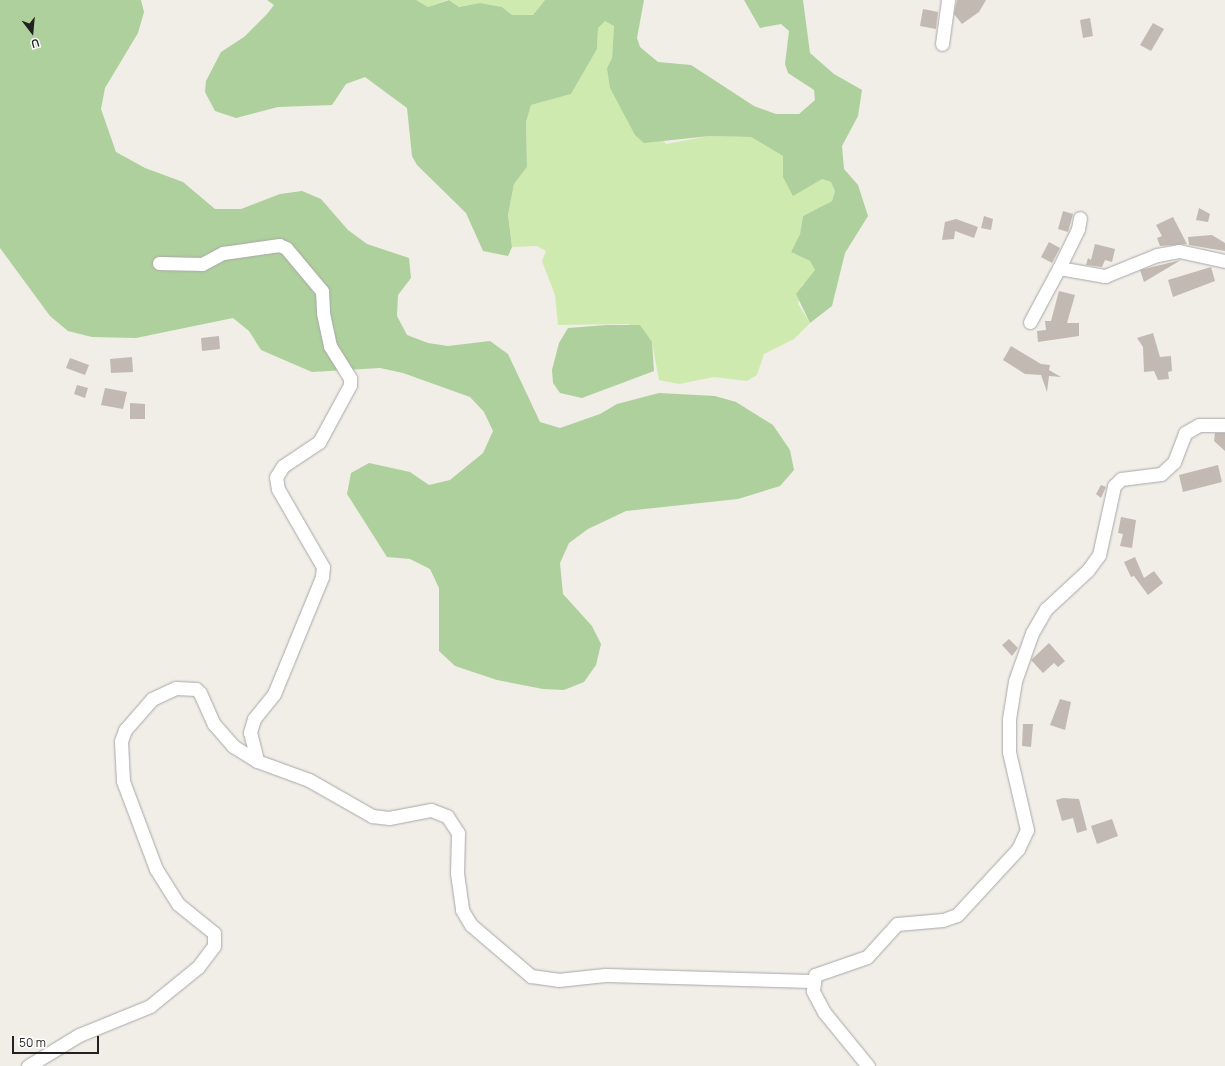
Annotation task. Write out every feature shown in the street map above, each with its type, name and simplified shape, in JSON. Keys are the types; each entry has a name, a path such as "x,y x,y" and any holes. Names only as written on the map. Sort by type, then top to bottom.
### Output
{"street":[{"path":"942,44 948,0"},
{"path":"1030,322 1078,229 1080,218"},
{"path":"159,263 202,264 223,253 279,245 286,248 322,291 323,313 330,346 350,378 350,385 319,442 289,461 276,477 278,489 323,567 322,577 274,694 254,718 250,732 257,761"},
{"path":"1059,268 1105,276 1157,255 1179,251 1225,261"},
{"path":"868,1066 832,1024 813,991 812,981 820,971 867,957 897,924 942,920 958,915 1018,849 1027,830 1009,752 1009,719 1016,681 1032,633 1046,609 1088,570 1099,555 1114,486 1121,479 1161,474 1174,462 1185,433 1199,426 1225,425"},
{"path":"28,1066 79,1035 150,1006 198,967 214,946 214,934 178,904 156,869 123,781 121,741 125,730 161,692 176,688 196,689 206,703 219,731 233,746 257,761 309,780 372,816 390,818 431,810 447,816 458,833 457,873 462,910 470,925 532,976 558,980 605,975 690,976 812,981"}],"green space":[{"path":"0,0 141,0 144,12 138,33 105,88 101,109 116,152 145,168 183,182 215,209 241,209 280,194 302,191 321,199 348,230 367,244 409,258 411,278 398,295 397,316 407,335 428,343 448,346 490,341 508,354 540,422 560,428 600,414 617,404 659,393 715,396 736,402 773,425 790,450 794,470 780,486 738,499 626,511 588,529 569,543 560,563 563,594 592,626 601,644 596,665 584,682 564,690 543,689 497,680 455,666 439,651 439,588 430,569 410,559 387,557 347,494 351,473 369,463 410,472 429,485 450,480 483,453 493,431 484,412 470,397 403,373 380,368 312,372 261,350 249,331 233,318 136,338 92,337 68,331 50,316 0,248"},
{"path":"267,0 416,0 428,7 449,0 459,7 480,3 502,7 512,15 533,15 545,0 644,0 637,38 640,47 658,62 691,65 754,106 776,114 799,114 815,100 814,90 788,73 785,64 789,31 781,24 760,28 744,0 803,0 810,53 834,74 862,90 858,116 842,146 844,169 858,185 868,216 845,253 832,306 810,323 796,294 815,270 810,261 791,252 800,234 803,216 832,201 835,191 831,182 822,179 793,196 783,177 783,156 751,137 710,136 644,143 635,135 610,88 607,68 612,58 614,26 605,21 598,28 597,49 571,94 531,105 526,122 527,167 514,184 508,215 512,247 508,256 483,251 466,213 417,165 412,156 407,108 365,77 346,84 332,105 278,107 236,118 215,111 205,92 206,81 221,52 244,37 274,5"},
{"path":"416,0 447,0 428,7"},
{"path":"449,0 545,0 533,15 511,15 502,7 480,3 459,7"},
{"path":"605,20 614,26 612,58 607,68 666,144 710,136 751,137 783,156 783,177 822,179 831,182 835,191 832,201 803,216 800,234 791,252 810,261 815,270 811,280 802,285 798,304 810,323 794,339 764,354 757,375 747,381 714,377 679,384 659,380 652,342 629,324 558,325 555,295 542,261 546,251 537,246 512,247 508,215 514,184 527,167 526,122 531,105 571,94 597,49 598,28"},
{"path":"607,325 640,325 652,342 654,371 582,398 560,393 553,383 552,370 559,343 568,328"}],"building":[{"path":"957,0 986,0 979,12 962,24 954,14"},
{"path":"923,9 938,12 936,29 920,26"},
{"path":"1090,18 1093,36 1083,38 1080,20"},
{"path":"1153,23 1164,29 1151,51 1140,45"},
{"path":"1199,208 1210,214 1208,222 1196,220"},
{"path":"1063,211 1073,214 1068,232 1058,229"},
{"path":"984,216 993,219 991,230 981,228"},
{"path":"1173,217 1187,244 1160,246 1157,238 1162,236 1156,225"},
{"path":"956,219 978,227 974,238 955,231 954,239 942,240 945,222"},
{"path":"1212,235 1225,243 1225,251 1189,245 1188,237"},
{"path":"1049,242 1060,248 1052,263 1041,257"},
{"path":"1095,244 1115,249 1112,262 1105,260 1102,267 1086,265 1088,258 1091,260"},
{"path":"1181,260 1144,282 1140,270"},
{"path":"1211,267 1215,281 1173,297 1168,280"},
{"path":"1059,291 1075,295 1067,323 1079,323 1079,336 1038,342 1037,331 1046,330 1045,321 1051,321"},
{"path":"1153,333 1160,357 1171,356 1172,371 1168,372 1169,379 1158,380 1154,371 1144,372 1143,347 1137,338"},
{"path":"219,336 220,349 202,351 201,338"},
{"path":"1011,346 1041,364 1050,365 1049,370 1061,377 1049,376 1047,392 1041,375 1025,374 1003,360"},
{"path":"132,357 133,372 111,373 110,359"},
{"path":"70,358 89,365 85,375 66,368"},
{"path":"77,385 88,388 85,398 74,394"},
{"path":"105,388 127,392 123,409 101,405"},
{"path":"130,403 145,404 145,419 130,419"},
{"path":"1215,433 1225,433 1225,451 1214,441"},
{"path":"1218,465 1222,482 1183,492 1179,475"},
{"path":"1101,485 1106,487 1101,498 1096,494"},
{"path":"1121,517 1136,520 1132,548 1120,546 1123,534 1118,533"},
{"path":"1135,557 1144,578 1154,571 1163,583 1148,595 1134,576 1131,577 1124,562"},
{"path":"1009,639 1018,648 1012,656 1002,645"},
{"path":"1049,643 1065,661 1058,667 1054,663 1043,673 1031,660"},
{"path":"1060,699 1071,702 1065,730 1050,725"},
{"path":"1023,724 1033,724 1031,747 1022,746"},
{"path":"1063,798 1079,799 1087,830 1077,833 1073,818 1062,821 1056,800"},
{"path":"1112,819 1118,836 1097,844 1091,826"}]}
